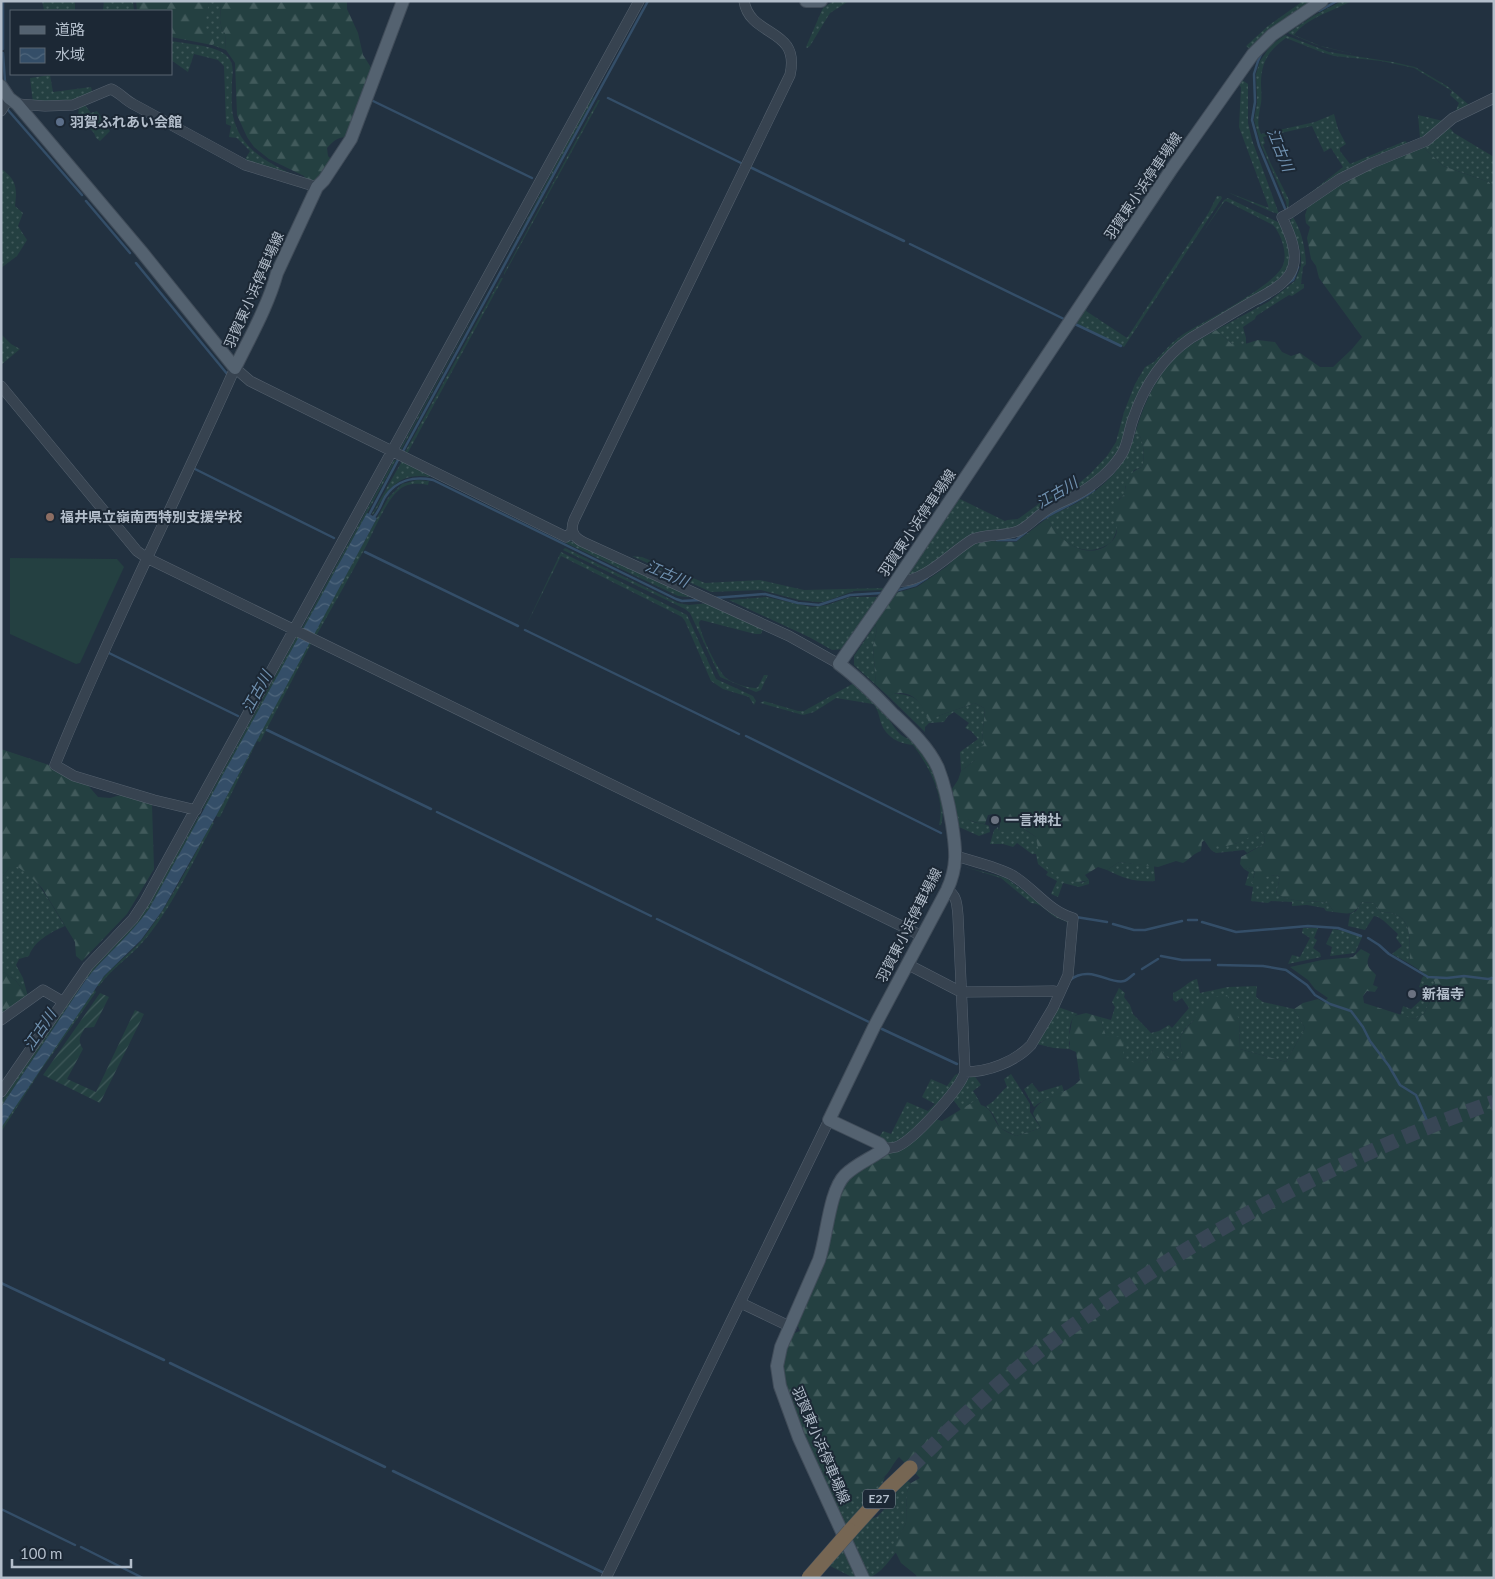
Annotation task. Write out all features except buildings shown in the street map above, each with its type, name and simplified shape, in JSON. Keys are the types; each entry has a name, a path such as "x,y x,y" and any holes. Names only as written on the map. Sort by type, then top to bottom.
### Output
{"highway":[{"name":"E27","path":"809,1578 888,1489 910,1468"}],"main road":[{"name":"羽賀東小浜停車場線","path":"1,86 141,251 235,368 274,286 277,273 317,187 324,180 351,139 403,1"},
{"path":"806,1 821,1"},
{"name":"羽賀東小浜停車場線","path":"830,1120 946,890 954,872 956,856 945,791 932,756 923,744 883,703 839,664 1171,170 1253,54 1277,32 1322,1"},
{"path":"830,1120 880,1144 884,1149"},
{"name":"羽賀東小浜停車場線","path":"863,1578 803,1446 780,1386 777,1366 781,1347 824,1246 835,1190 846,1174 884,1149"}],"street":[{"path":"1,1092 62,1001 98,953 133,919 398,454 638,1"},
{"path":"744,1 746,11 755,22 780,38 788,48 792,59 790,76 574,520 572,532 575,538 583,542 809,646 839,664"},
{"path":"1,111 13,101 73,105 111,89 117,91 132,104 245,165 317,187"},
{"path":"891,589 903,581 917,578 973,539 1017,531 1045,511 1076,495 1099,480 1122,453 1141,399 1151,378 1167,357 1180,345 1266,294 1287,278 1294,266 1294,250 1282,217 1288,215 1340,179 1372,163 1426,141 1453,118 1494,98"},
{"path":"196,810 154,800 74,776 55,764 235,368 250,381 566,537 572,532"},
{"path":"1,386 137,551 147,558 922,936"},
{"path":"956,856 985,864 1013,876 1058,912 1073,918 1068,975 1044,1023 1026,1050 999,1065 965,1072"},
{"path":"884,1149 897,1147 909,1138 957,1087 965,1072 957,904 953,893 946,890"},
{"path":"907,964 961,992 1060,992"},
{"path":"1,1020 43,990 62,1001"},
{"path":"606,1578 830,1120"},
{"path":"741,1303 791,1327"}],"green space":[{"path":"42,1 75,1 75,10 44,10"},
{"path":"104,1 133,1 134,10 103,10"},
{"path":"136,1 209,1 204,31 205,35 213,37 214,44 172,37 172,10 137,10"},
{"path":"209,1 221,2 220,20 222,31 225,33 226,50 212,45 214,44 204,34"},
{"path":"218,1 347,1 347,9 358,33 363,55 372,69 349,137 336,140 327,148 328,156 334,162 317,182 307,181 304,176 269,159 254,147 247,137 237,115 235,63 226,50 225,33 222,31 220,20 221,2"},
{"path":"834,1 849,1 830,13 807,48 822,10"},
{"path":"1303,1 1318,1 1250,49 1246,46 1268,26"},
{"path":"1342,1 1352,1 1313,19 1294,35 1320,46 1288,33 1313,16"},
{"path":"1285,35 1329,52 1393,62 1415,67 1447,86 1469,105 1454,115 1459,103 1450,95 1452,91 1414,68 1381,61 1334,56 1286,38 1275,47 1264,63 1261,76 1261,101 1258,123 1261,134 1315,122 1334,114 1338,129 1346,144 1340,148 1340,151 1350,164 1405,141 1408,143 1420,138 1418,115 1443,121 1435,131 1309,194 1343,167 1331,148 1324,152 1312,126 1263,137 1265,143 1263,145 1289,200 1288,212 1286,202 1261,145 1254,120 1257,103 1256,74 1260,61 1271,45"},
{"path":"172,41 216,49 227,56 232,68 233,116 242,138 249,147 267,161 298,177 244,161 250,151 237,138 229,137 231,126 226,124 224,66 218,60 194,54 188,72 172,61"},
{"path":"50,75 53,92 91,87 93,95 79,101 33,103 30,78"},
{"path":"1239,80 1248,84 1248,123 1252,140 1279,214 1227,192 1269,208 1239,127 1241,87 1239,85 1178,171 1176,169"},
{"path":"594,97 499,272 591,98"},
{"path":"598,100 600,100 504,275 504,273"},
{"path":"85,105 91,113 97,111 102,118 101,120 110,131 100,141 78,116 79,107"},
{"path":"1447,125 1454,133 1494,157 1494,189 1489,182 1443,166 1422,146"},
{"path":"1422,146 1443,166 1489,182 1494,189 1494,1578 917,1578 916,1575 901,1563 893,1547 906,1523 907,1492 911,1483 920,1478 899,1457 887,1474 874,1485 852,1494 830,1499 801,1434 779,1367 792,1334 800,1331 796,1321 841,1184 933,1118 942,1121 978,1099 981,1105 991,1112 999,1126 1009,1133 1016,1136 1041,1128 1033,1114 1040,1103 1080,1080 1076,1052 1069,1049 1068,1037 1074,1016 1086,1013 1100,1017 1106,1036 1124,1037 1123,1058 1126,1060 1137,1062 1147,1060 1153,1050 1160,1047 1166,1057 1174,1061 1183,1056 1180,1044 1181,1036 1210,998 1227,995 1239,1019 1240,1049 1286,1062 1305,1028 1294,1009 1303,1003 1318,999 1324,1002 1328,998 1290,967 1322,960 1353,957 1361,949 1370,954 1368,966 1376,975 1373,985 1378,987 1375,992 1367,991 1363,996 1364,1003 1414,1019 1424,1014 1434,992 1435,982 1410,964 1408,929 1400,917 1392,913 1381,912 1374,903 1362,902 1353,912 1344,913 1334,912 1328,903 1282,897 1276,894 1280,877 1276,875 1265,877 1267,885 1264,889 1252,883 1255,872 1252,868 1244,869 1240,864 1241,857 1264,844 1265,837 1261,831 1240,842 1226,846 1212,844 1205,840 1202,842 1201,851 1183,863 1176,861 1158,867 1119,862 1107,870 1098,867 1085,875 1089,880 1074,881 1060,877 1049,869 1040,854 1036,837 1022,827 1014,831 1002,832 999,831 1001,817 993,814 988,815 985,824 973,822 961,816 955,808 952,789 961,771 975,760 975,750 984,745 984,708 975,703 938,716 929,723 923,709 915,698 903,693 888,696 876,685 873,646 877,630 874,621 892,594 917,587 946,567 965,549 974,544 989,541 1016,542 1046,519 1060,536 1075,547 1093,551 1110,543 1117,531 1116,507 1119,500 1125,494 1129,478 1142,467 1144,455 1142,443 1140,436 1135,434 1147,400 1159,378 1174,359 1191,345 1216,330 1232,344 1245,344 1258,340 1275,342 1282,352 1291,356 1300,353 1320,367 1333,367 1362,337 1319,278 1316,266 1311,259 1307,238 1310,227 1306,223 1305,215 1308,206 1341,182"},
{"path":"1,170 11,178 15,186 15,206 23,213 18,226 27,240 17,256 1,268"},
{"path":"1167,186 1088,305 1086,311 1127,338 1209,212 1217,196 1222,198 1124,347 1074,322"},
{"path":"1228,198 1282,224 1292,251 1285,277 1166,356 1125,442 1097,478 1021,527 991,532 916,576 904,576 956,499 960,499 1005,521 1018,519 1044,500 1078,484 1107,456 1116,442 1124,412 1135,384 1145,367 1154,362 1182,335 1253,293 1277,274 1283,265 1285,255 1279,233 1273,225 1226,201 1203,232 1224,200"},
{"path":"1293,217 1301,234 1305,252 1306,264 1303,267 1301,284 1304,284 1304,288 1292,296 1289,295 1256,316 1255,319 1243,327 1246,344 1232,344 1216,330 1268,302 1295,281 1301,266 1301,258 1299,246 1290,221"},
{"path":"501,278 503,278 406,456 404,454"},
{"path":"490,286 400,452 399,451"},
{"path":"1,334 11,344 20,349 1,365"},
{"path":"1135,434 1140,436 1142,443 1143,463 1142,467 1134,470 1125,487 1125,494 1119,499 1115,536 1109,544 1095,550 1087,550 1071,545 1058,534 1046,519 1090,495 1107,481 1127,455"},
{"path":"394,460 396,460 302,632 301,630"},
{"path":"402,461 430,474 430,477 419,476 402,480 383,498 373,515 372,514"},
{"path":"417,480 429,481 428,485 409,485 394,495 315,638 312,637 388,498 402,484"},
{"path":"567,541 693,596 678,596 566,543"},
{"path":"565,548 678,603 689,605 709,603 763,629 761,634 755,634 701,620 699,622 702,634 718,668 732,682 720,677 690,613 563,550"},
{"path":"561,552 687,615 716,679 753,696 756,701 754,705 749,697 723,689 711,681 682,617 561,556 525,628"},
{"path":"632,556 642,557 705,583 760,580 804,590 885,588 885,590 854,591 824,602 799,600 761,590 711,592"},
{"path":"10,558 117,559 124,567 80,663 76,664 10,634"},
{"path":"766,597 812,607 827,605 850,597 879,597 845,649 832,650 809,637 729,600"},
{"path":"875,625 877,630 873,646 876,685 854,665 854,656"},
{"path":"297,636 300,636 204,810 203,808"},
{"path":"310,641 312,642 260,742 257,741 220,817 216,816"},
{"path":"764,675 768,675 761,690 756,692 732,682 756,688"},
{"path":"854,683 882,709 900,734 913,741 926,757 932,768 940,793 943,816 941,825 939,825 941,815 938,793 925,763 913,745 898,741 886,732 873,704 836,698 814,712 803,715 760,703 764,701 804,711"},
{"path":"893,694 907,695 917,700 924,709 929,722 938,716 975,703 984,708 984,745 975,760 961,771 960,752 978,739 971,731 965,728 969,723 954,712 944,722 929,723 925,727 925,732 888,696"},
{"path":"1,749 52,766 86,783 98,797 110,798 124,794 149,802 152,805 154,869 127,914 82,961 76,956 75,942 42,888 30,876 18,867 10,867 3,876 1,890"},
{"path":"956,810 973,822 989,826 990,832 979,836 959,827"},
{"path":"199,816 201,816 149,909 131,933 101,962 85,981 84,979 88,972 138,921"},
{"path":"212,822 214,823 183,881 158,923 136,949 99,986 96,986 147,933 173,893"},
{"path":"998,827 999,831 1021,827 1036,837 1081,883 1089,880 1089,884 1079,887 1063,883 1058,897 1051,894 1057,881 1046,875 1048,872 1038,864 1036,854 1032,854 1017,843 1013,847 1003,844 990,844 994,830"},
{"path":"1261,831 1265,837 1264,844 1247,853 1244,850 1216,853 1211,850 1204,840 1235,844"},
{"path":"1119,862 1154,866 1155,881 1130,879 1107,870"},
{"path":"10,867 18,867 32,877 65,926 39,941 29,956 19,959 16,965 23,978 28,997 16,981 1,970 1,890 3,876"},
{"path":"965,867 1006,878 1068,921 1069,924 1055,917 1041,906 1031,903 1001,878"},
{"path":"1252,868 1255,872 1253,878 1276,875 1280,877 1276,894 1295,900 1328,903 1334,912 1307,905 1292,906 1292,902 1271,901 1268,903 1251,901 1253,887 1245,885 1249,872 1244,869"},
{"path":"1362,902 1374,903 1381,912 1392,913 1405,922 1409,937 1410,964 1392,954 1402,946 1396,938 1398,934 1378,917 1374,916 1365,930 1348,926 1350,914 1356,911"},
{"path":"1303,928 1318,928 1314,938 1317,940 1313,948 1320,953 1321,957 1288,964 1292,955 1300,957 1310,938 1302,933"},
{"path":"1333,929 1350,932 1362,937 1355,953 1330,956 1332,947 1326,944"},
{"path":"1,970 16,981 28,997 1,1017"},
{"path":"1426,974 1435,982 1434,992 1424,1014 1414,1019 1400,1016 1403,1006 1411,1009 1421,1000 1424,1000 1427,990 1419,987 1422,978"},
{"path":"1197,979 1200,993 1228,987 1257,986 1256,997 1263,1002 1294,1009 1305,1028 1286,1062 1240,1049 1239,1019 1194,1020 1181,1036 1180,1044 1183,1056 1174,1061 1153,1050 1147,1060 1138,1063 1131,1063 1123,1058 1106,1037 1100,1017 1111,1020 1115,1007 1112,1002 1119,988 1125,993 1124,997 1130,1005 1133,1014 1151,1033 1169,1025 1172,1028 1189,1008 1182,998 1176,1002 1173,1000 1173,993"},
{"path":"81,983 83,984 1,1107 1,1102"},
{"path":"94,989 96,992 39,1073 1,1132 1,1128"},
{"path":"100,993 109,997 94,1027 85,1028 82,1033 80,1041 83,1049 67,1079 96,1092 135,1010 144,1014 100,1103 43,1075"},
{"path":"1058,1007 1078,1014 1072,1020 1069,1034 1069,1049 1037,1044"},
{"path":"960,1073 955,1085 908,1136 892,1144 878,1139 883,1131 891,1134 907,1102 928,1111 935,1104 922,1097 931,1079 947,1086 955,1075"},
{"path":"973,1074 981,1085 973,1091 978,1099 961,1110 951,1097"},
{"path":"1011,1074 1030,1104 1030,1112 1041,1128 1016,1136 1000,1128 993,1114 986,1106 1007,1087 1004,1079"},
{"path":"1032,1083 1039,1092 1062,1085 1064,1091 1034,1107 1024,1089"},
{"path":"885,1477 882,1484 844,1528 830,1499 859,1491"},
{"path":"907,1481 911,1483 907,1492 906,1523 894,1547 897,1551 880,1571 867,1578 849,1541 870,1519 877,1517"},
{"path":"845,1546 859,1578 854,1578 828,1565"}],"water":[{"path":"367,513 377,518 216,816 162,911 141,940 104,976 1,1128 1,1107 85,981 149,909"}],"waterway":[{"path":"3,1 3,49"},
{"path":"402,453 648,1"},
{"name":"江古川","path":"1319,11 1337,1"},
{"name":"江古川","path":"1262,52 1254,74 1255,102 1252,120 1259,146 1286,211"},
{"path":"3,53 5,82"},
{"path":"608,98 741,163"},
{"path":"371,100 532,178"},
{"path":"8,110 82,195"},
{"path":"752,168 904,241"},
{"path":"86,201 130,253"},
{"path":"910,244 1064,319"},
{"path":"136,263 228,375"},
{"name":"江古川","path":"1288,283 1293,280 1298,267"},
{"name":"江古川","path":"1260,303 1270,297"},
{"path":"1075,324 1121,346"},
{"path":"369,515 399,458"},
{"path":"195,469 334,538"},
{"name":"江古川","path":"373,518 389,491 400,483 412,479 433,480 676,599 682,601 701,600"},
{"name":"江古川","path":"1038,522 1094,490"},
{"name":"江古川","path":"997,540 1016,540 1026,532"},
{"path":"365,552 518,626"},
{"name":"江古川","path":"895,591 916,585 927,578"},
{"name":"江古川","path":"714,598 765,594 798,603 819,605 850,595 882,593"},
{"path":"525,630 739,734"},
{"path":"109,653 238,716"},
{"path":"267,730 431,809"},
{"path":"746,736 941,833"},
{"path":"437,812 651,916"},
{"path":"1076,917 1107,922"},
{"path":"657,919 871,1023"},
{"path":"1188,920 1197,920"},
{"path":"1113,924 1134,930 1145,930 1182,921"},
{"path":"1202,922 1236,932 1308,926 1338,928 1361,936"},
{"path":"1368,938 1389,954 1428,977 1447,978 1464,976 1494,978"},
{"path":"1161,956 1182,960 1210,960"},
{"path":"1142,969 1158,959"},
{"path":"1218,965 1263,966 1286,970 1307,985 1315,995 1330,1004 1351,1011 1400,1085 1416,1095 1431,1130"},
{"path":"1070,980 1077,976 1092,974 1112,980 1124,981 1134,974"},
{"path":"882,1029 957,1064"},
{"path":"1,1283 164,1360"},
{"path":"170,1363 385,1467"},
{"path":"393,1471 604,1573"},
{"path":"1,1509 75,1545"},
{"path":"81,1547 143,1578"}],"tunnel":[{"path":"910,1468 976,1404 1030,1358 1095,1310 1165,1263 1255,1210 1302,1185 1396,1140 1494,1102"}],"place":[{"name":"羽賀ふれあい会館","path":"60,122"},
{"name":"福井県立嶺南西特別支援学校","path":"50,517"},
{"name":"一言神社","path":"995,820"},
{"name":"新福寺","path":"1412,994"}]}
